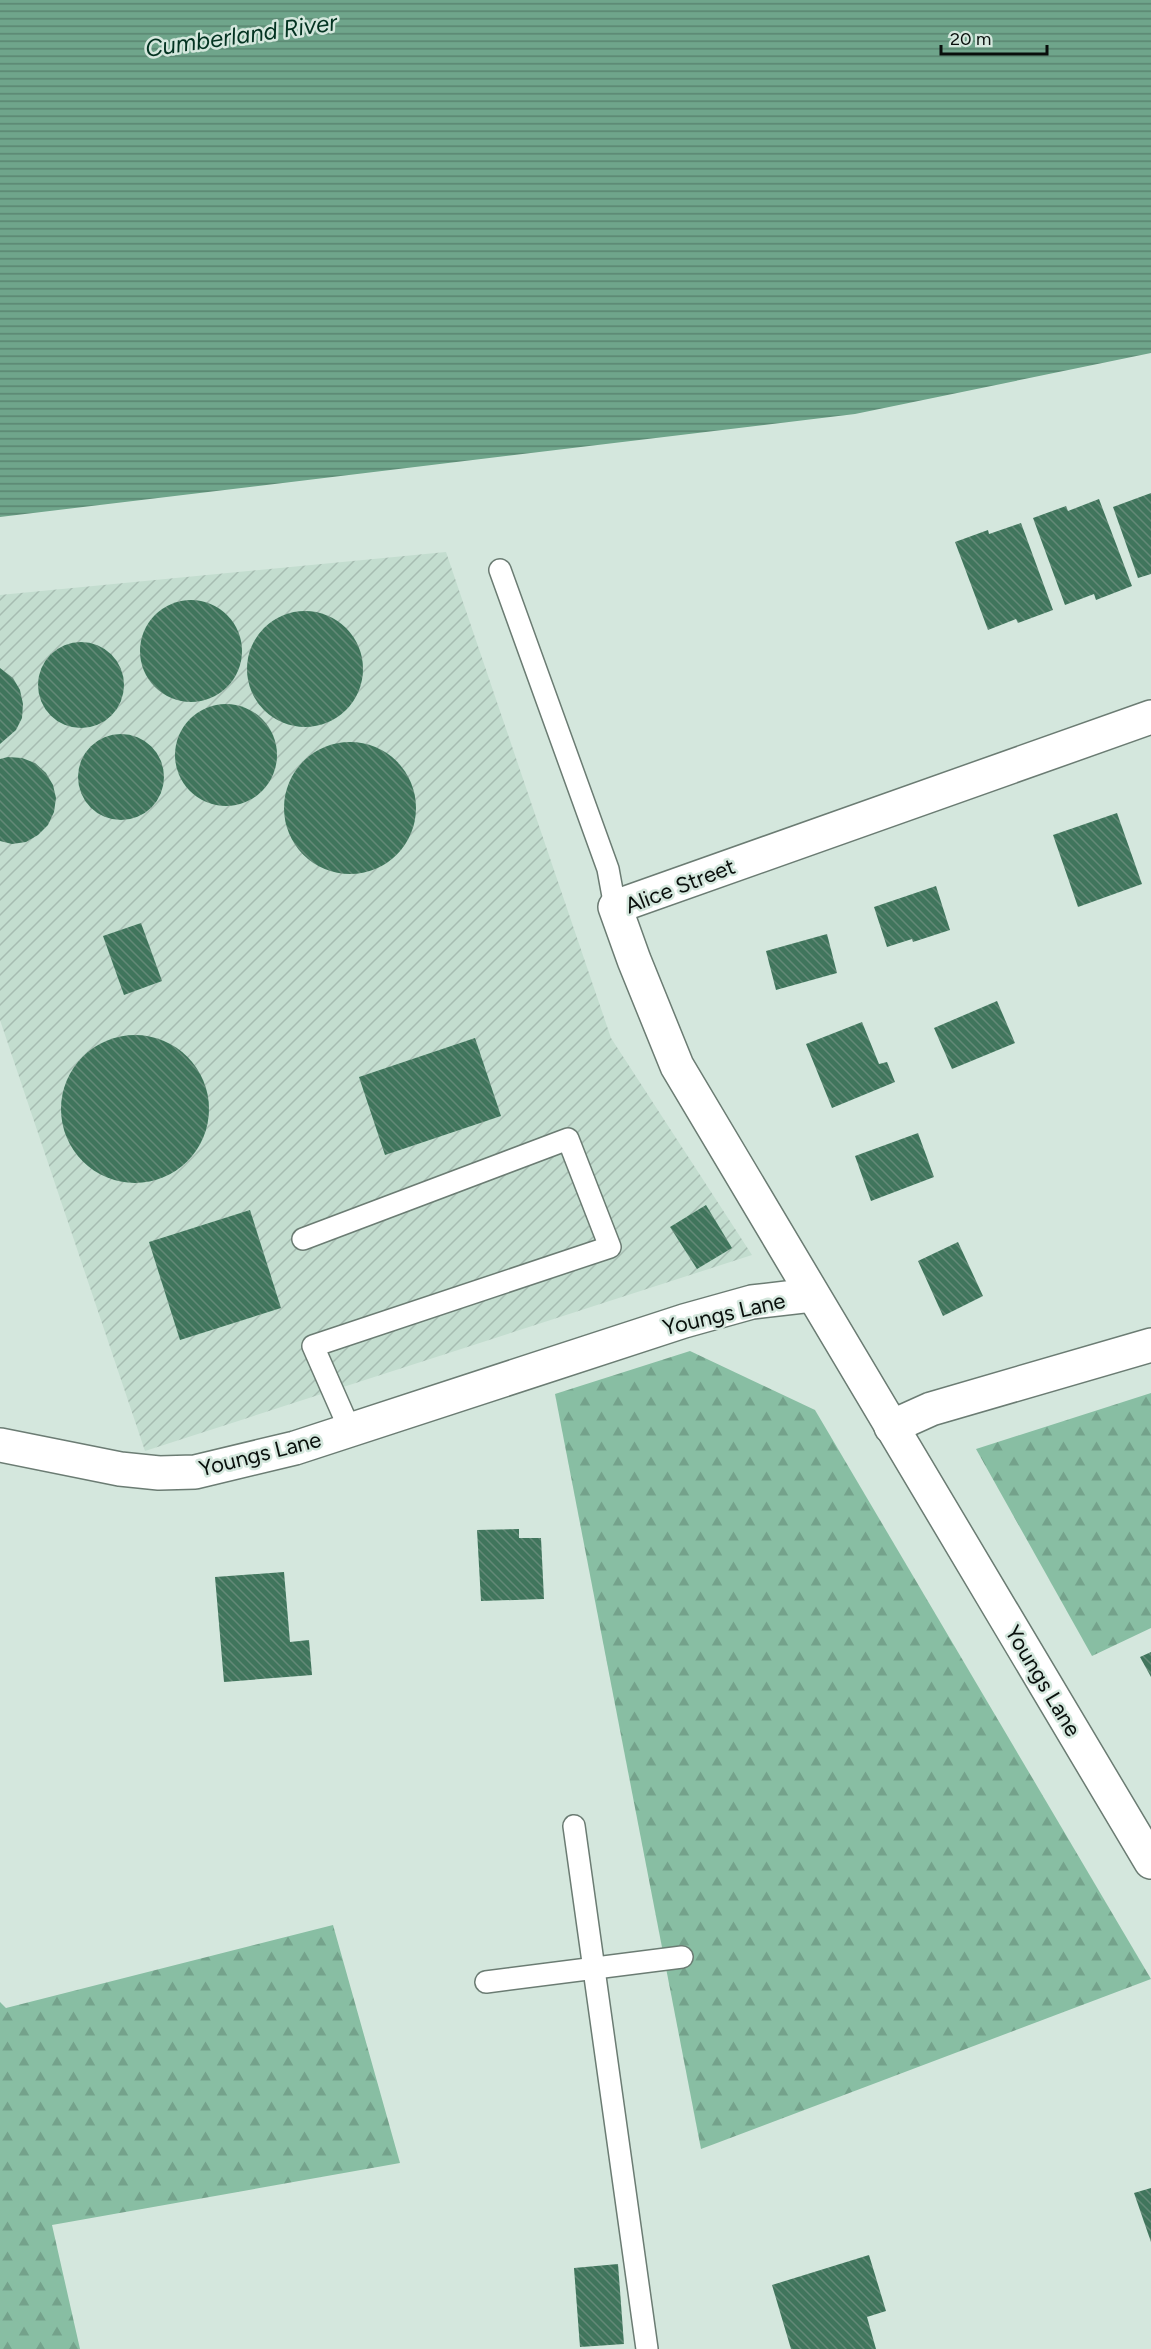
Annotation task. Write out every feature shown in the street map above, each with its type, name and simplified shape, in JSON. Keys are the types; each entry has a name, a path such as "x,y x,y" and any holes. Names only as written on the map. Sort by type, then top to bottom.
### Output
{"street":[{"name":"Alice Street","path":"812,1295 677,1066 615,907 1151,717"},
{"name":"Youngs Lane","path":"0,1445 120,1469 159,1473 195,1472 296,1448 684,1321 752,1302 812,1295 1151,1862"},
{"path":"891,1427 931,1409 1151,1345"}],"lane":[{"path":"500,570 608,869 615,907"},
{"path":"303,1239 568,1139 610,1247 313,1346 350,1430"},
{"path":"574,1826 647,2349"},
{"path":"486,1982 682,1957"}],"shaded area":[{"path":"446,552 611,1038 752,1255 145,1451 0,1020 0,595"}],"green space":[{"path":"690,1351 815,1410 1151,1979 701,2149 555,1394"},
{"path":"1151,1393 1151,1628 1092,1656 976,1449"},
{"path":"333,1925 400,2163 52,2225 80,2349 0,2349 0,2002 6,2008"}],"water":[{"name":"Cumberland River","path":"0,0 1151,0 1151,353 855,414 0,517"}],"building":[{"path":"1151,493 1151,574 1138,578 1113,507"},
{"path":"1099,499 1132,586 1096,600 1094,594 1065,605 1033,518 1066,506 1068,511"},
{"path":"1021,523 1053,610 1018,623 1016,619 988,630 955,542 988,530 989,534"},
{"path":"191,600 210,604 227,615 238,632 242,651 238,670 227,687 210,698 191,702 172,698 155,687 144,670 140,651 144,632 155,615 172,604"},
{"path":"305,611 327,615 346,628 359,647 363,669 359,691 346,710 327,723 305,727 283,723 264,710 251,691 247,669 251,647 264,628 283,615"},
{"path":"81,642 98,645 112,654 121,668 124,685 121,702 112,716 98,725 81,728 64,725 50,716 41,702 38,685 41,668 50,654 64,645"},
{"path":"0,668 13,678 20,690 23,704 22,718 16,730 0,744"},
{"path":"226,704 245,708 262,719 273,736 277,755 273,774 262,791 245,802 226,806 207,802 190,791 179,774 175,755 179,736 190,719 207,708"},
{"path":"121,734 138,737 152,746 161,760 164,777 161,794 152,808 138,817 121,820 104,817 90,808 81,794 78,777 81,760 90,746 104,737"},
{"path":"350,742 375,747 397,761 411,783 416,808 411,833 397,855 375,869 350,874 325,869 303,855 289,833 284,808 289,783 303,761 325,747"},
{"path":"22,758 35,763 46,773 53,785 56,798 54,812 48,825 26,842 12,844 0,841 0,759"},
{"path":"1117,813 1142,884 1078,907 1053,835"},
{"path":"936,886 950,930 913,942 912,939 887,947 874,907"},
{"path":"141,923 162,981 124,995 103,936"},
{"path":"827,934 837,973 776,990 766,951"},
{"path":"997,1001 1015,1043 952,1069 934,1028"},
{"path":"862,1022 879,1064 887,1062 895,1082 832,1108 806,1044"},
{"path":"135,1035 163,1041 187,1057 203,1081 209,1109 203,1137 187,1161 163,1177 135,1183 107,1177 83,1161 67,1137 61,1109 67,1081 83,1057 107,1041"},
{"path":"475,1038 501,1116 385,1155 359,1077"},
{"path":"918,1133 934,1177 871,1201 855,1156"},
{"path":"706,1205 732,1248 697,1269 670,1227"},
{"path":"250,1210 281,1308 180,1340 149,1242"},
{"path":"958,1242 983,1296 943,1316 918,1261"},
{"path":"519,1529 519,1538 541,1538 544,1599 481,1601 477,1530"},
{"path":"284,1572 290,1642 309,1640 312,1675 224,1682 215,1577"},
{"path":"1151,1652 1151,1677 1140,1657"},
{"path":"1151,2188 1151,2242 1134,2193"},
{"path":"869,2255 886,2311 867,2317 876,2349 791,2349 772,2285"},
{"path":"618,2264 624,2344 580,2347 574,2268"}]}
